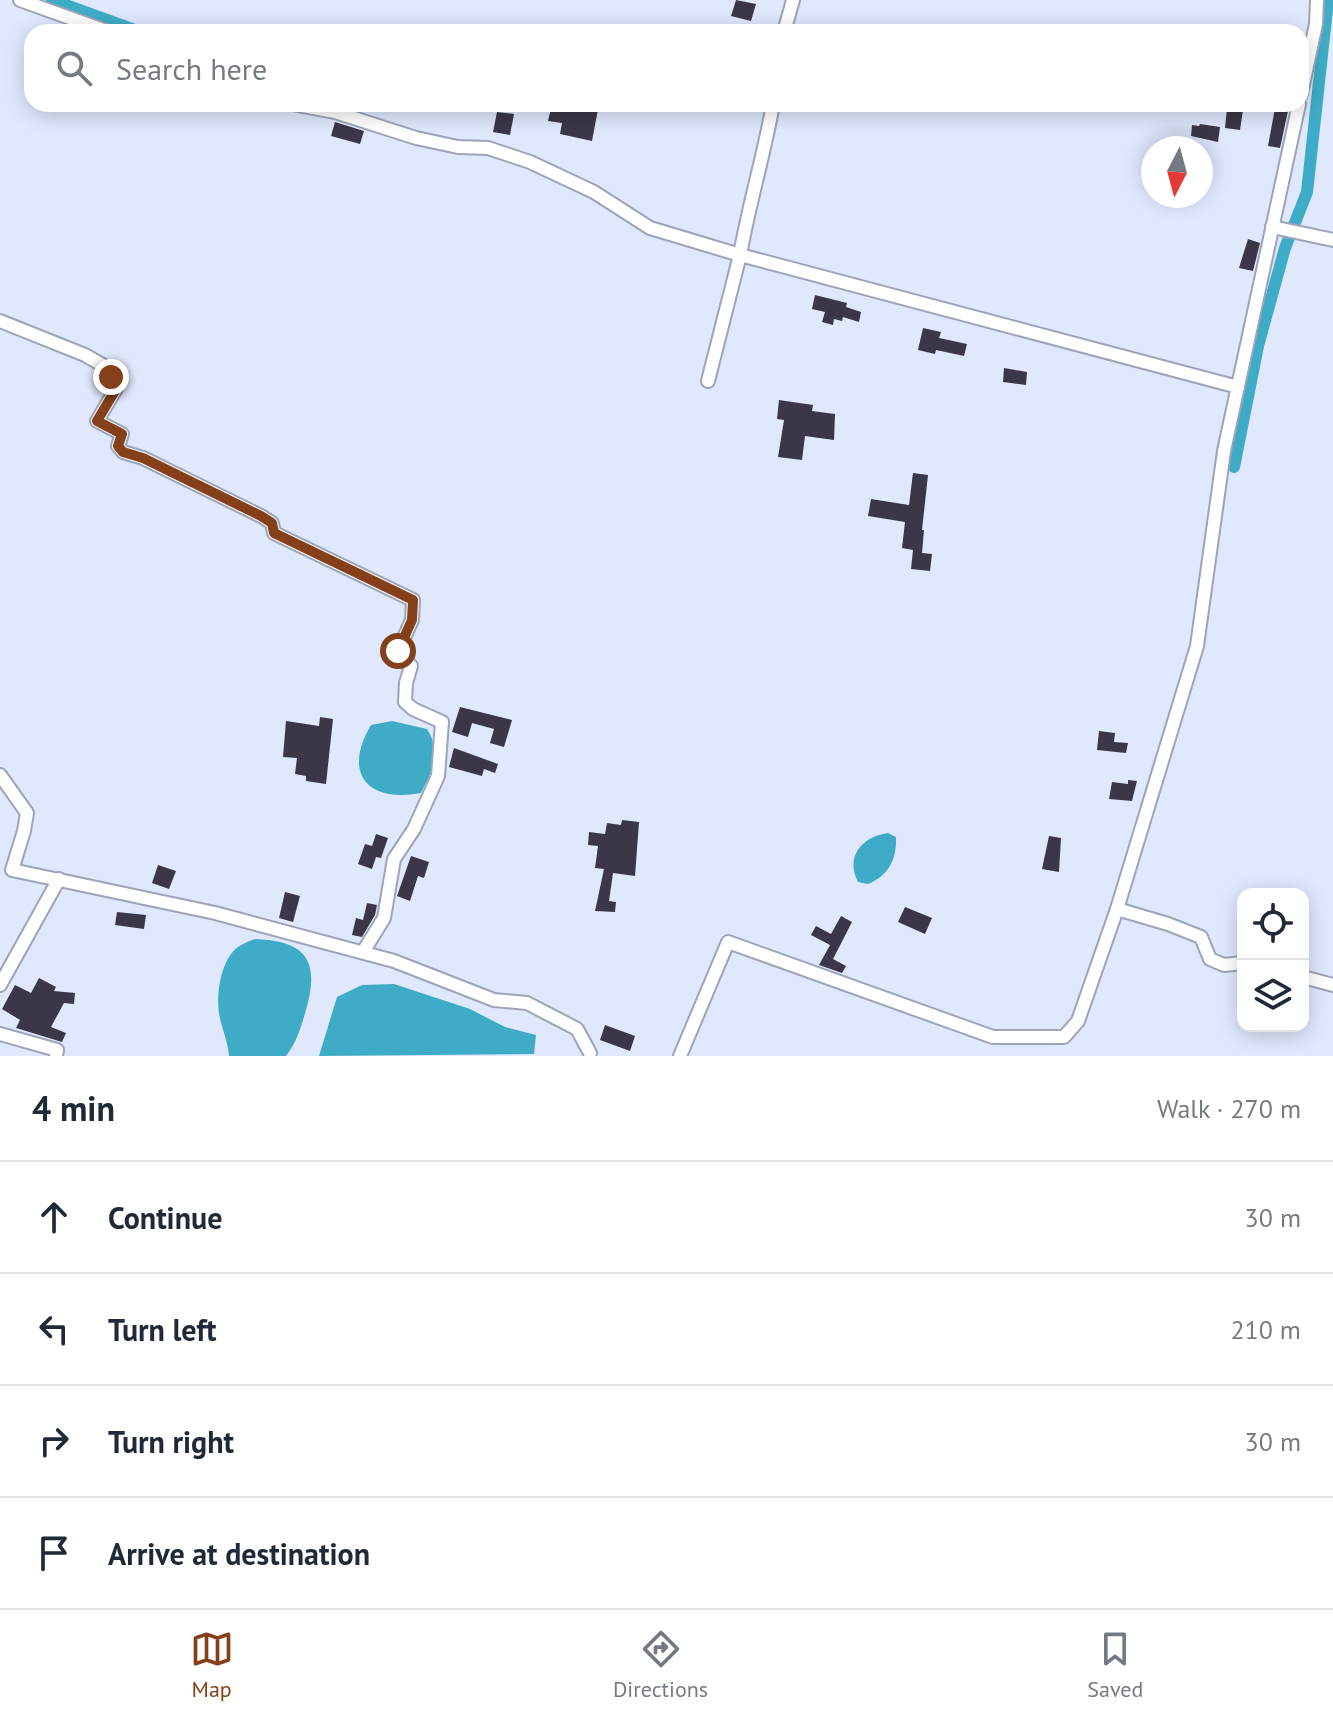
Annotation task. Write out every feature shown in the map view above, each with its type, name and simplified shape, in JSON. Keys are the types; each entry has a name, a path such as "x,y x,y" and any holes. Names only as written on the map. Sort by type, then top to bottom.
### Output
{"street":[{"path":"20,0 87,24"},
{"path":"786,24 793,0"},
{"path":"1309,57 1317,0"},
{"path":"335,112 416,138 458,147 488,148 530,162 594,192 650,228 740,255 1238,387"},
{"path":"708,381 772,112"},
{"path":"680,1056 728,942 993,1037 1064,1037 1078,1021 1117,909 1197,646 1224,451 1278,229 1298,112"},
{"path":"1278,229 1333,240"},
{"path":"0,321 85,355 111,370 116,389 97,421 122,434 118,446 123,452 143,458 261,516 272,523 274,533 413,600 412,620 398,651 411,666 405,702 442,722 438,776 414,829 394,859 384,918 363,952"},
{"path":"0,775 27,813 12,870 230,917 394,961 494,1000 527,1003 577,1029 593,1055"},
{"path":"0,985 59,879"},
{"path":"1117,909 1201,937 1210,959 1224,965 1237,964"},
{"path":"1309,979 1333,985"},
{"path":"0,1034 57,1050 56,1056"}],"water":[{"path":"392,721 427,729 432,738 434,761 421,793 402,795 374,789 360,771 359,758 371,725"},
{"path":"888,833 896,837 890,866 875,881 868,884 858,882 853,864 858,850 870,839"},
{"path":"255,939 298,949 310,967 310,993 306,1010 296,1040 286,1056 229,1056 219,1013 221,977 232,953"},
{"path":"394,984 470,1009 505,1027 536,1035 534,1054 319,1056 337,997 362,985"}],"building":[{"path":"736,0 756,4 751,21 731,16"},
{"path":"497,112 514,114 510,135 493,132"},
{"path":"550,112 597,112 592,141 560,134 562,123 548,121"},
{"path":"1227,112 1243,112 1240,130 1225,128"},
{"path":"1274,112 1288,112 1280,148 1268,146"},
{"path":"335,122 364,131 360,144 331,136"},
{"path":"1192,125 1220,127 1218,142 1213,141 1213,136 1191,136"},
{"path":"1248,239 1260,243 1253,271 1239,268"},
{"path":"815,295 847,303 846,307 861,312 859,322 843,317 842,321 834,319 833,325 822,322 825,312 812,309"},
{"path":"923,328 941,332 939,338 967,344 964,356 918,350"},
{"path":"1004,368 1027,372 1026,385 1003,382"},
{"path":"779,400 813,405 812,411 835,414 834,440 805,436 802,460 778,457 784,420 777,419"},
{"path":"913,473 928,475 922,553 932,554 930,571 911,569 913,550 902,548 905,522 868,516 871,499 909,505"},
{"path":"460,707 512,720 504,747 490,743 494,729 472,723 468,737 452,732"},
{"path":"320,717 333,719 326,784 306,781 306,776 295,774 297,758 283,757 286,721 319,726"},
{"path":"1099,731 1115,733 1114,742 1128,743 1126,753 1097,750"},
{"path":"454,748 498,764 495,773 484,769 482,776 449,767"},
{"path":"1128,780 1137,781 1132,801 1109,799 1112,782 1128,784"},
{"path":"622,820 639,822 635,876 613,873 609,901 616,902 615,912 595,911 604,869 595,868 598,846 588,845 589,832 605,834 607,823 621,825"},
{"path":"376,834 388,838 381,858 376,857 372,869 358,864 365,844 372,846"},
{"path":"1049,836 1061,838 1059,872 1042,869"},
{"path":"411,856 429,862 424,878 418,876 410,901 397,896"},
{"path":"158,865 176,871 169,889 152,883"},
{"path":"285,892 300,896 293,922 279,918"},
{"path":"367,903 377,905 375,915 362,937 352,935 356,918 363,920"},
{"path":"905,907 932,918 925,934 898,922"},
{"path":"117,912 146,915 144,929 115,925"},
{"path":"841,916 852,922 833,959 846,966 842,973 819,965 830,945 811,935 816,926 831,934"},
{"path":"39,978 56,987 54,991 75,993 74,1004 64,1003 51,1027 66,1033 62,1042 16,1028 20,1020 2,1009 15,985 31,993"},
{"path":"605,1025 635,1036 630,1051 600,1040"}],"waterway":[{"path":"52,0 118,24"},
{"path":"1234,467 1258,346 1285,248 1307,192 1328,0"}],"route":[{"path":"111,377 116,389 97,421 122,434 118,446 123,452 143,458 261,516 272,523 274,533 284,539 413,600 412,620 398,651"}]}
